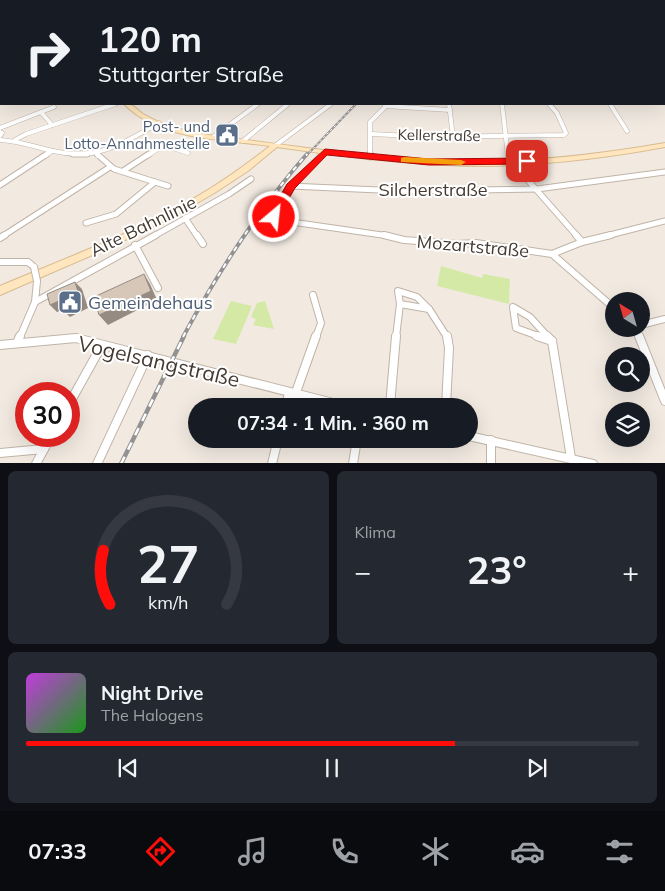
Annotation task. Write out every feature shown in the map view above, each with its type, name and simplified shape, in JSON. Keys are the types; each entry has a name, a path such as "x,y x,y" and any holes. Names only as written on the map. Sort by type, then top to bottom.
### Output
{"street":[{"path":"15,140 111,105"},
{"path":"128,105 158,123 185,132 325,152 429,162 598,155 665,146"},
{"path":"213,137 257,105"},
{"path":"243,141 287,105"},
{"path":"276,145 331,105"},
{"path":"370,157 372,134 370,122 387,105 422,110 450,110"},
{"path":"449,105 453,137"},
{"path":"502,105 510,159 582,242"},
{"name":"Kellerstraße","path":"372,134 453,137 566,134 554,107 551,105"},
{"path":"611,105 627,131"},
{"path":"0,128 54,107"},
{"path":"41,112 52,125"},
{"path":"0,140 15,140 81,157 97,154 117,146 158,123"},
{"path":"0,132 2,133 0,136"},
{"path":"122,172 164,145 188,153"},
{"name":"Alte Bahnlinie","path":"0,291 116,240 197,200 245,171 276,145"},
{"path":"0,186 52,151"},
{"path":"290,186 325,152"},
{"path":"97,154 100,161 110,168 168,186"},
{"path":"0,238 110,168"},
{"name":"Silcherstraße","path":"290,186 401,191 537,189 665,172"},
{"path":"35,302 186,218 251,179"},
{"path":"86,223 116,214 155,182"},
{"name":"Mozartstraße","path":"290,186 274,213 274,217 278,220 378,233 404,240 457,244 476,243 552,254 582,242 665,221"},
{"path":"186,218 203,244"},
{"path":"135,245 158,288"},
{"path":"552,254 605,300"},
{"path":"0,262 28,262 34,268 37,281 35,302 17,343"},
{"path":"391,398 395,353 394,340 400,304 398,291 417,297 429,309 447,336 446,398"},
{"path":"290,398 321,323 313,295"},
{"path":"400,304 429,309"},
{"path":"552,341 516,328 513,307 530,317 552,341 570,458"},
{"path":"650,322 665,319"},
{"name":"Vogelsangstraße","path":"0,345 76,338 310,398"},
{"path":"640,338 665,401"},
{"path":"80,384 102,345"},
{"path":"97,463 148,355"},
{"path":"478,438 589,463"},
{"path":"491,440 492,463"},
{"path":"272,463 276,448"},
{"path":"353,463 356,448"},
{"path":"0,453 44,449"},
{"path":"37,463 44,449"}],"green space":[{"path":"441,266 482,278 483,274 510,279 509,304 437,286"},
{"path":"231,301 252,306 236,344 213,339"},
{"path":"265,301 274,329 253,325 256,319 251,317 257,303"}],"building":[{"path":"144,274 151,291 99,315 94,297"},
{"path":"75,282 81,301 63,310 61,300 50,305 47,294"}],"railway":[{"path":"306,156 355,105"},
{"path":"183,337 210,289 255,219 307,154"},
{"path":"121,463 184,336"}],"slow traffic":[{"path":"404,160 461,162"}],"place":[{"name":"Post- und Lotto-Annahmestelle","path":"227,135"},
{"name":"Gemeindehaus","path":"70,302"}],"route":[{"path":"274,217 274,213 290,186 325,152 429,162 527,161"}]}
